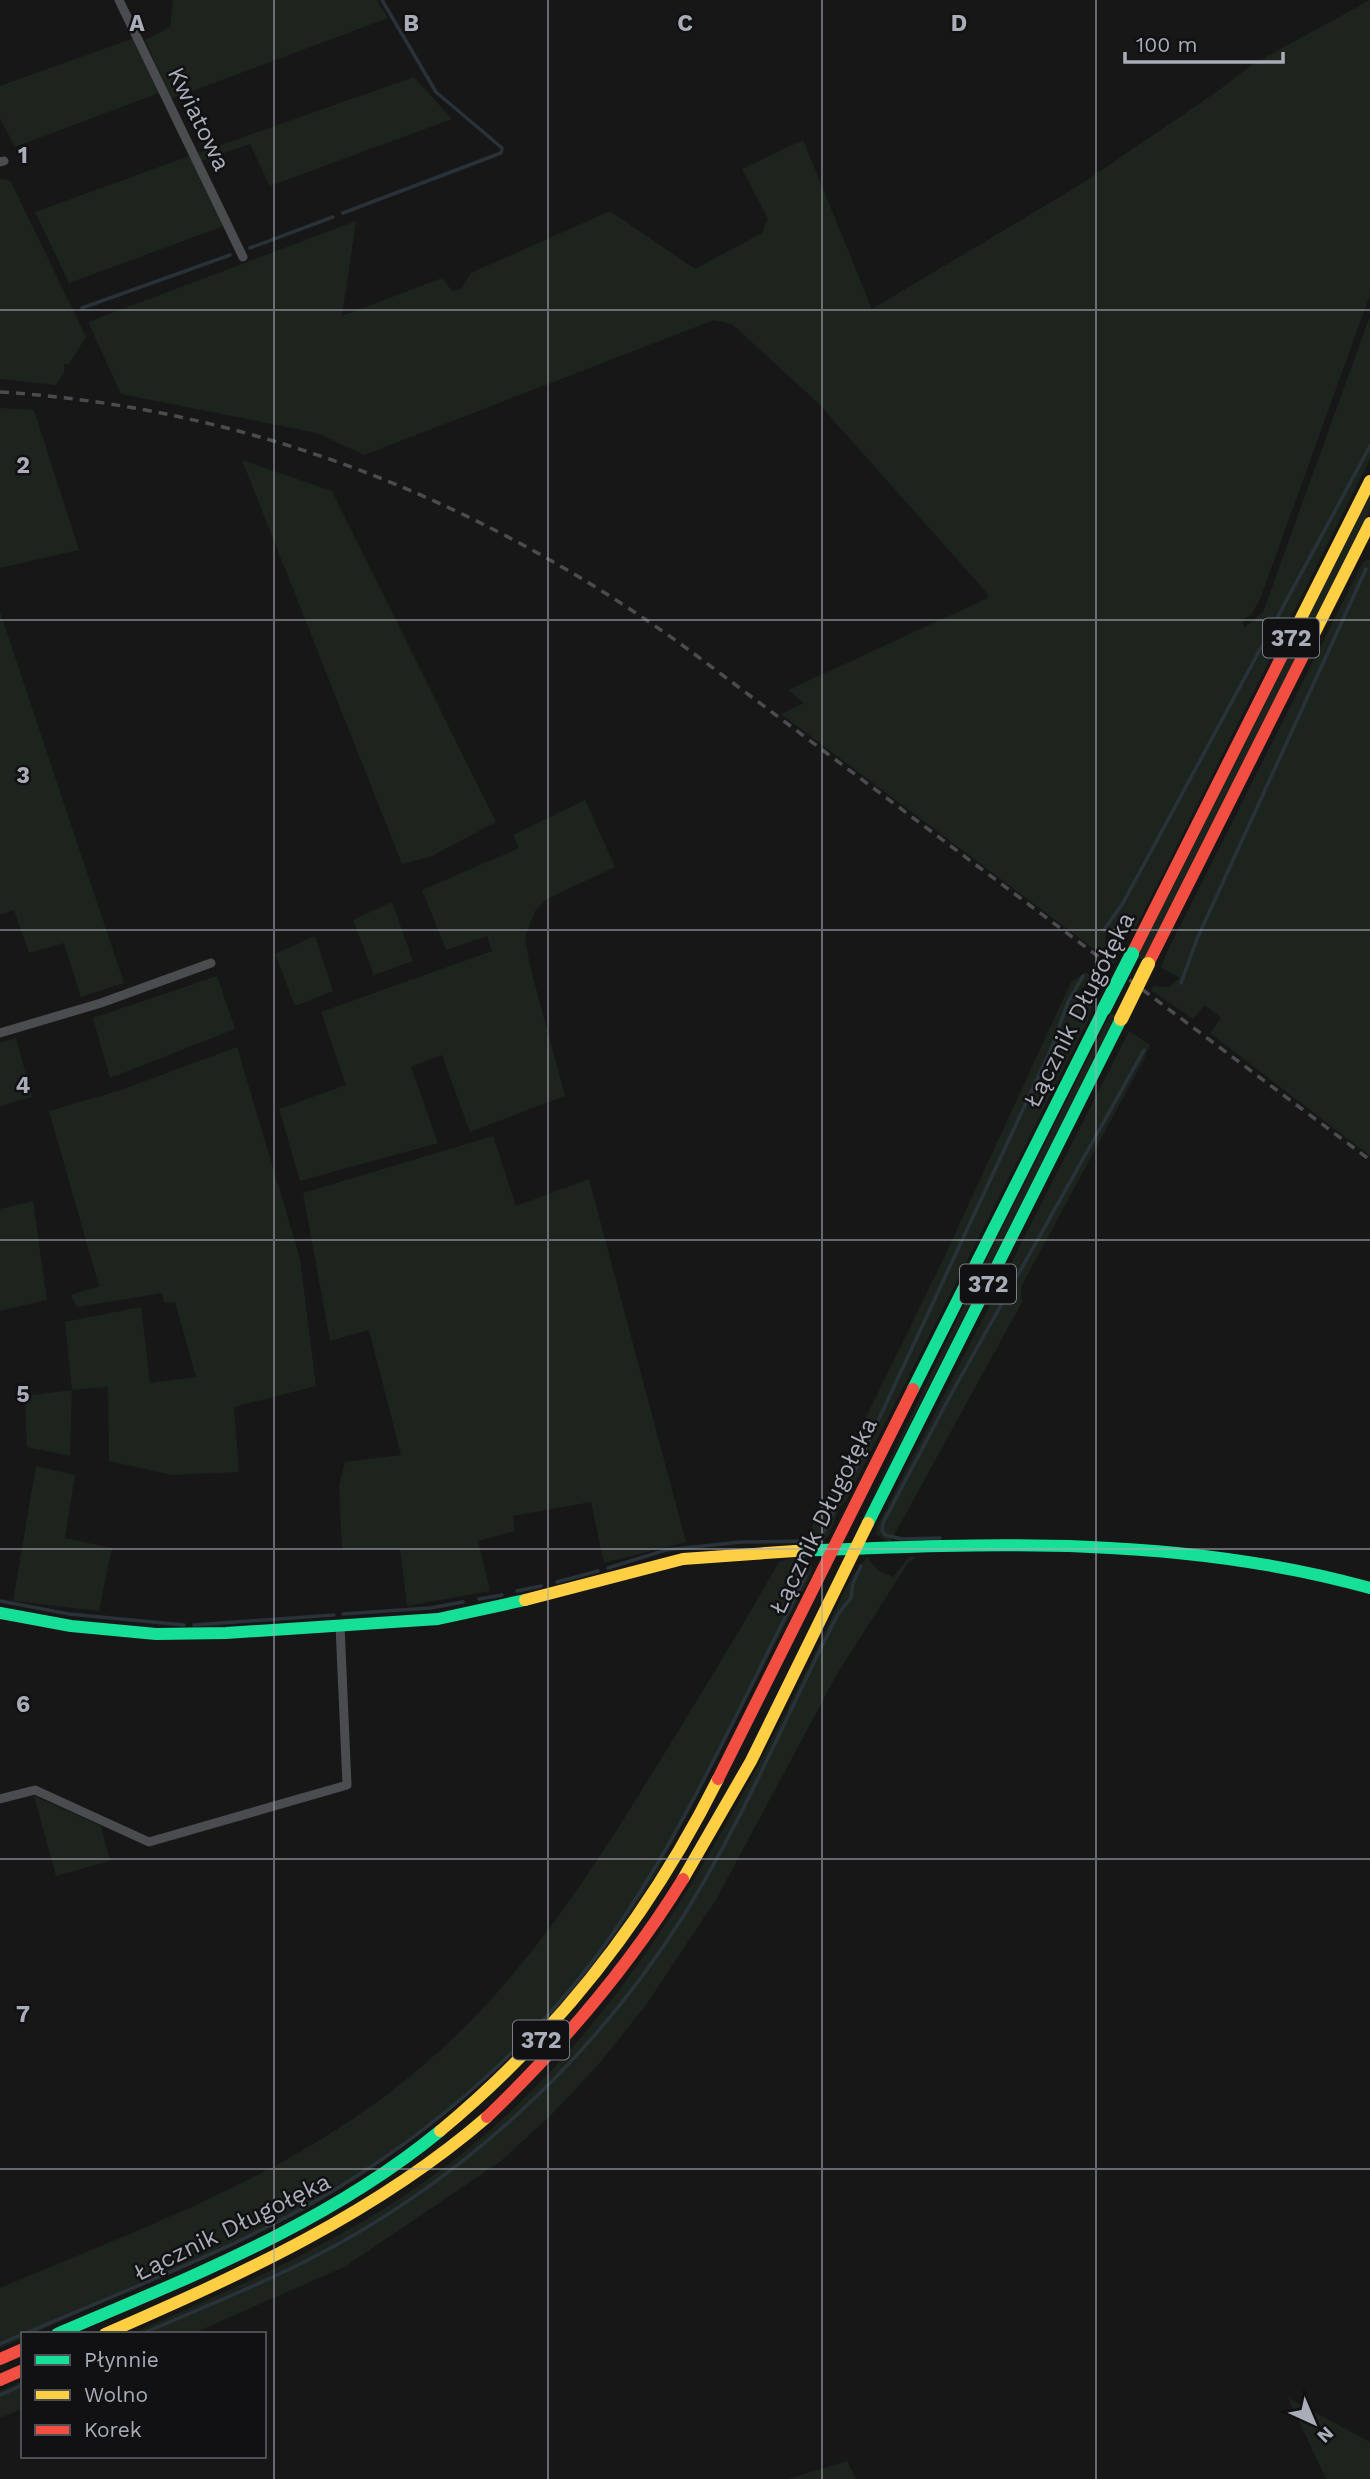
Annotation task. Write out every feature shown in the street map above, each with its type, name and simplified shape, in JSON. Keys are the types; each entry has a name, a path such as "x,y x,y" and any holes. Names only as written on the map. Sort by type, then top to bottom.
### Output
{"main road":[{"name":"Łącznik Długołęka","path":"62,2332 249,2249 342,2200 440,2132 525,2056 600,1971 664,1878 703,1808 1370,481"},
{"name":"Łącznik Długołęka","path":"110,2332 254,2268 362,2210 463,2138 559,2048 616,1982 678,1890 771,1720 1370,523"},
{"path":"0,1613 71,1626 156,1634 438,1619 544,1596 682,1559 740,1553 1038,1545 1209,1551 1254,1558 1370,1588"},
{"path":"0,2359 21,2350"},
{"path":"0,2380 21,2371"}],"street":[{"name":"Kwiatowa","path":"119,0 243,257"},
{"path":"0,1033 101,1003 211,963"},
{"path":"0,1799 35,1790 149,1842 347,1785 341,1625"}],"shaded area":[{"path":"173,0 377,0 388,18 171,99 145,40 170,27"},
{"path":"1370,0 1370,295 1260,599 1251,615 1243,619 1244,628 1263,612 1370,316 1370,459 1136,927 1132,926 1124,941 1106,931 1105,943 1116,960 1114,964 781,714 804,703 788,690 988,598 987,593 818,403 732,324 714,320 364,455 317,433 121,394 88,322 356,221 342,316 442,278 452,291 461,289 471,273 610,211 695,269 762,233 768,219 742,169 803,140 872,309 1078,186 1253,64"},
{"path":"134,38 159,93 15,147 0,118 0,86"},
{"path":"414,77 452,119 270,186 250,144 201,161 198,153"},
{"path":"192,155 224,226 69,283 35,212"},
{"path":"0,178 11,182 86,337 69,364 64,364 64,372 56,385 0,379"},
{"path":"0,408 34,410 79,550 0,568"},
{"path":"242,460 332,491 496,822 432,856 402,864"},
{"path":"1370,495 1370,511 1144,961 1137,957"},
{"path":"1370,559 1370,1156 1210,1033 1221,1018 1205,1005 1193,1019 1151,990 1153,986 1169,987 1180,978 1161,967 1167,952 1363,562"},
{"path":"0,612 124,983 81,997 64,943 29,953 14,910 0,915"},
{"path":"585,800 615,867 547,899 535,911 525,937 530,966 565,1096 470,1132 442,1055 411,1067 438,1143 300,1181 279,1109 346,1085 321,1012 492,951 487,936 446,950 422,890 519,848 513,835"},
{"path":"392,902 413,961 374,975 353,920"},
{"path":"315,936 333,991 295,1006 275,954"},
{"path":"1086,972 1102,985 1101,988 1085,986 1074,995 1093,1006 1088,1021 846,1501 836,1515 832,1529 823,1540 803,1545 942,1262 1071,982"},
{"path":"217,976 235,1029 110,1078 93,1018"},
{"path":"1111,1013 1116,1016 860,1522 983,1266"},
{"path":"1129,1031 1150,1045 1145,1057 1021,1287 1022,1302 890,1543 875,1534 877,1527"},
{"path":"16,1038 32,1097 0,1106 0,1043"},
{"path":"237,1047 300,1258 316,1386 234,1407 239,1472 172,1475 109,1461 108,1387 72,1390 65,1322 141,1307 150,1383 196,1377 175,1302 164,1303 162,1293 77,1307 71,1295 99,1286 49,1111 121,1090"},
{"path":"493,1136 516,1206 589,1179 686,1542 604,1563 591,1502 513,1516 515,1531 478,1541 490,1591 407,1606 400,1549 342,1549 339,1486 345,1462 401,1455 369,1330 330,1341 303,1193"},
{"path":"33,1201 47,1300 0,1311 0,1209"},
{"path":"72,1390 70,1456 27,1447 25,1396"},
{"path":"36,1466 75,1475 65,1538 112,1548 99,1611 13,1601"},
{"path":"867,1557 878,1570 893,1577 909,1557 917,1557 908,1563 837,1674 717,1898 646,2005 599,2064 553,2113 501,2161 346,2266 197,2332 135,2332 303,2254 402,2197 481,2138 551,2071 613,1998 669,1919 766,1750 852,1576"},
{"path":"804,1558 812,1564 811,1575 659,1869 624,1923 546,2020 456,2105 355,2179 300,2213 36,2332 21,2332 21,2339 0,2348 0,2288 216,2196 299,2152 390,2092 435,2055 477,2015 550,1928 616,1832 779,1562"},
{"path":"34,1796 101,1826 110,1861 56,1876"},
{"path":"21,2382 21,2409 0,2418 0,2391"},
{"path":"1288,2398 1370,2442 1370,2479 1326,2479"},
{"path":"847,2461 856,2479 788,2479"}],"waterway":[{"path":"343,213 501,153 502,148 436,92 382,0"},
{"path":"250,248 333,217"},
{"path":"82,308 230,255"},
{"path":"1104,930 1123,903 1370,446"},
{"path":"1181,983 1197,939 1366,569"},
{"path":"608,1568 666,1550 741,1542 815,1541 821,1536 836,1504 845,1492 1052,1047 1068,1002 1083,976"},
{"path":"940,1538 902,1539 885,1535 882,1530 883,1523 950,1396 1144,1050"},
{"path":"147,2332 286,2271 362,2230 417,2195 469,2156 518,2114 565,2068 648,1968 684,1915 726,1842 838,1614 851,1598 853,1583 861,1566"},
{"path":"557,1582 598,1571"},
{"path":"29,2332 211,2254 284,2219 362,2173 404,2144 484,2079 556,2006 618,1926 645,1884 694,1798 806,1576"},
{"path":"517,1591 541,1586"},
{"path":"479,1599 502,1595"},
{"path":"0,1601 69,1614 184,1625"},
{"path":"343,1614 430,1608 463,1602"},
{"path":"194,1625 334,1615"},
{"path":"0,2344 21,2335"},
{"path":"0,2395 21,2386"}],"railway":[{"path":"0,392 94,402 186,418 276,442 363,472 448,508 531,550 611,597 689,650 1370,1160"}],"traffic: fast":[{"path":"1104,1009 1132,954"},
{"path":"913,1389 1104,1009"},
{"path":"868,1523 1121,1019"},
{"path":"795,1551 1013,1545 1156,1551 1299,1571 1370,1588"},
{"path":"0,1613 71,1626 156,1634 226,1633 438,1619 525,1600"},
{"path":"62,2332 207,2269 304,2221 397,2164 440,2131"}],"traffic: slow":[{"path":"1293,634 1370,481"},
{"path":"1308,646 1370,523"},
{"path":"1121,1019 1148,964"},
{"path":"683,1879 751,1761 868,1523"},
{"path":"525,1600 683,1559 795,1551"},
{"path":"440,2131 483,2094 523,2054 597,1970 662,1878 718,1779"},
{"path":"109,2332 256,2265 353,2213 444,2152 487,2117"}],"traffic: jam":[{"path":"1132,954 1293,634"},
{"path":"1148,964 1308,646"},
{"path":"718,1779 913,1389"},
{"path":"487,2117 542,2062 593,2004 640,1943 683,1879"},
{"path":"0,2359 21,2350"},
{"path":"0,2380 21,2371"}]}
